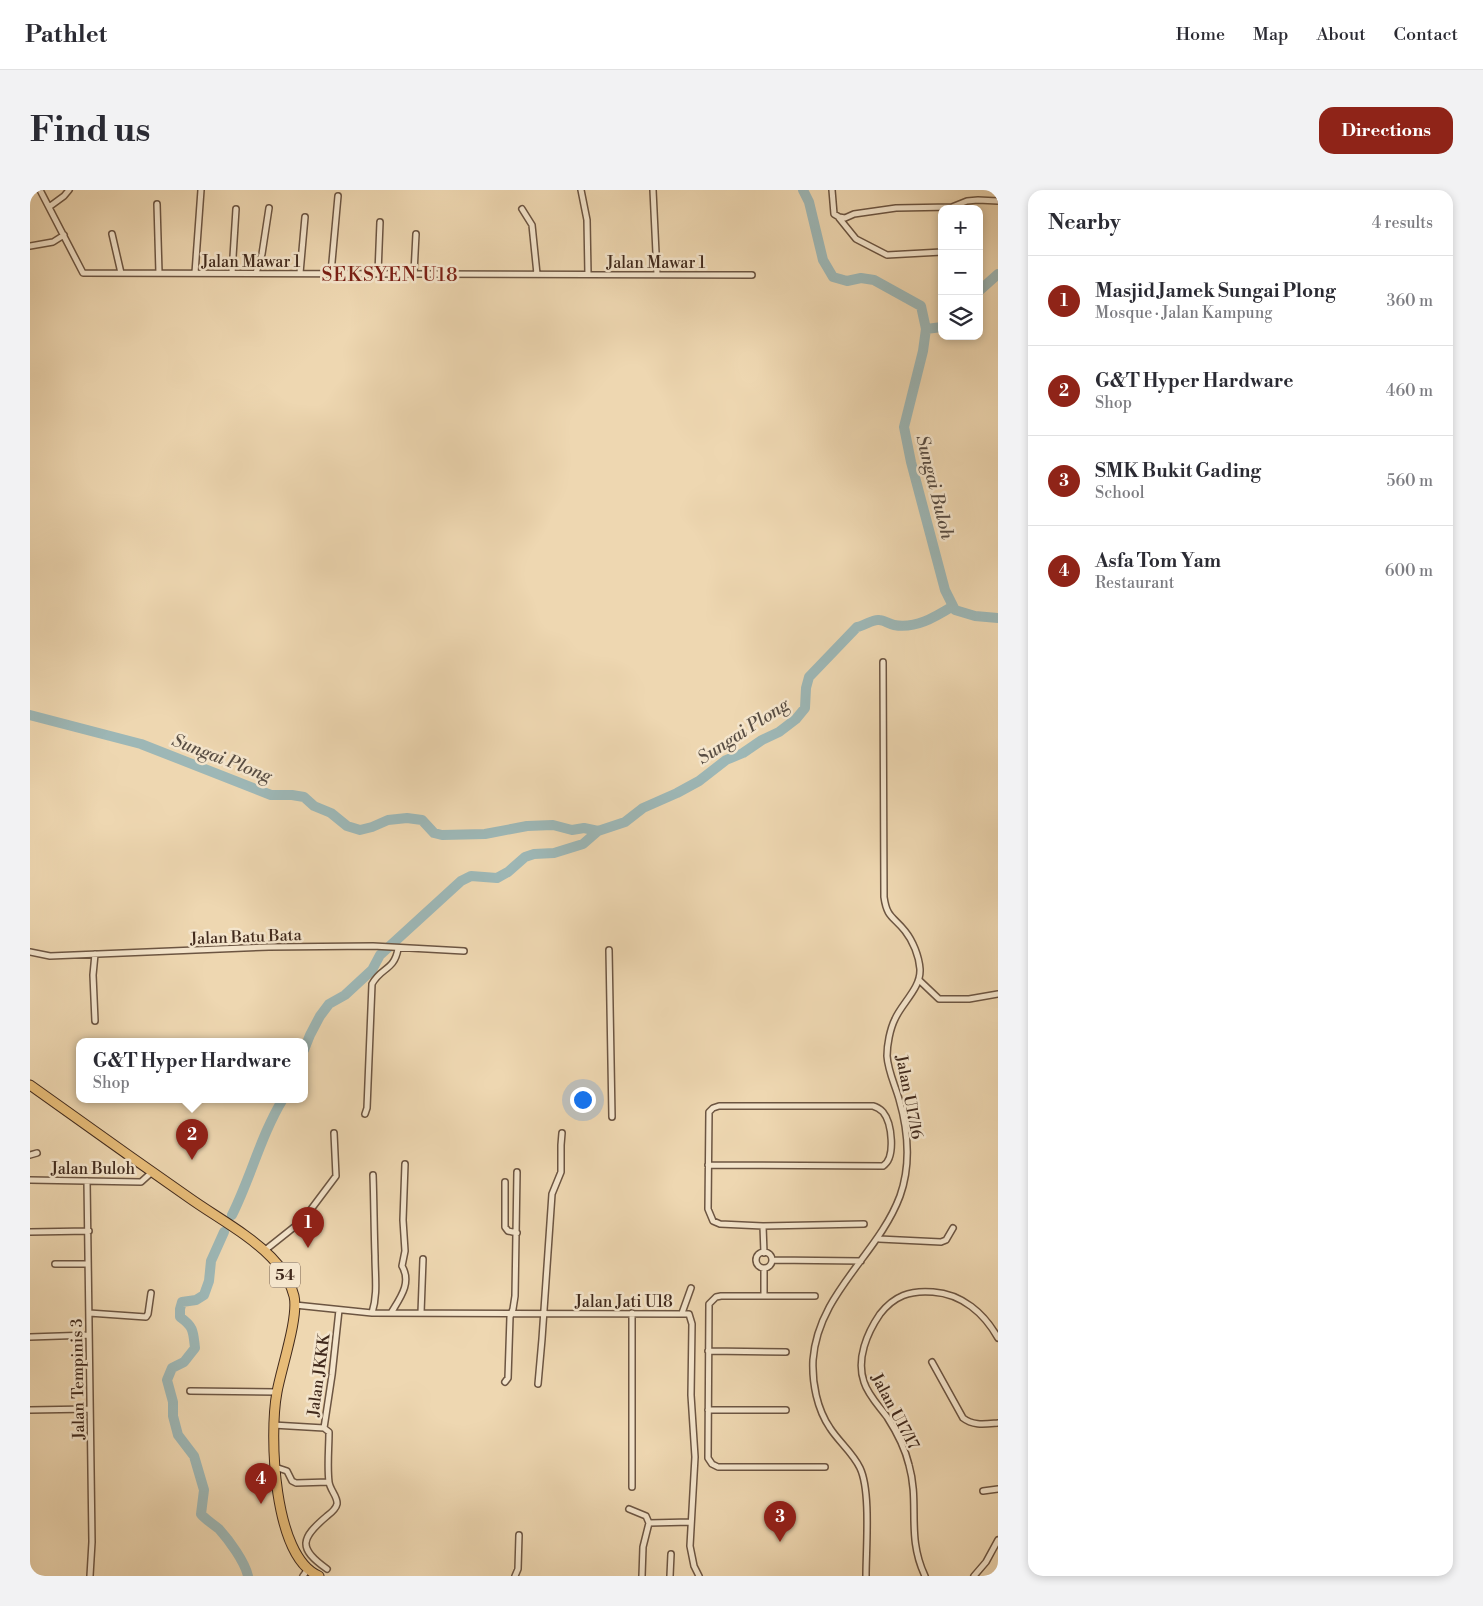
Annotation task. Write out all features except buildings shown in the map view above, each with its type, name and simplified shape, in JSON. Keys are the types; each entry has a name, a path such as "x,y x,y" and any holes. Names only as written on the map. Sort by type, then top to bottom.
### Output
{"highway":[{"name":"54","path":"30,1085 152,1172 231,1225 264,1251 282,1270 290,1284 295,1305 276,1392 273,1425 274,1467 281,1508 290,1542 298,1558 312,1574"}],"street":[{"name":"Jalan Mawar 1","path":"40,190 83,273 752,275"},
{"path":"49,207 69,190"},
{"path":"195,273 201,190"},
{"path":"581,190 587,220 588,274"},
{"path":"653,190 657,274"},
{"path":"832,192 834,214 856,239 887,255 938,252"},
{"path":"331,273 338,196"},
{"path":"839,218 896,208 952,207 978,200 998,201"},
{"path":"157,204 159,273"},
{"path":"256,273 262,254 269,208"},
{"path":"232,273 236,209"},
{"path":"522,209 532,225 537,274"},
{"path":"300,273 305,216"},
{"path":"378,273 380,222"},
{"path":"30,246 52,242 64,234"},
{"path":"112,234 122,273"},
{"path":"414,274 416,234"},
{"path":"882,662 884,897 886,907 890,917 906,932 917,954 920,970 919,980 938,999 969,1000 998,994"},
{"name":"Jalan Batu Bata","path":"30,952 50,956 240,947 373,946 398,949 464,951"},
{"path":"365,1114 367,1108 372,984 380,974 394,963 398,949"},
{"path":"609,950 612,1117"},
{"path":"95,954 93,975 95,1021"},
{"name":"Jalan U17/16","path":"866,1576 866,1490 860,1468 847,1448 830,1428 823,1415 813,1382 813,1360 816,1340 822,1321 839,1290 879,1239 891,1219 901,1194 907,1164 906,1130 887,1056 894,1019 919,980"},
{"path":"708,1165 883,1166 888,1163 891,1156 891,1136 884,1113 879,1108 873,1106 719,1106 709,1112 708,1165 708,1209 713,1221 720,1224 764,1226 864,1224"},
{"path":"264,1251 303,1220 336,1176 334,1133"},
{"path":"538,1384 552,1194 561,1172 560,1144 562,1133"},
{"path":"30,1154 38,1153"},
{"path":"391,1313 404,1290 406,1280 406,1274 402,1266 405,1251 405,1164"},
{"name":"Jalan Buloh","path":"30,1180 141,1182 152,1172"},
{"path":"504,1382 508,1378 510,1317 515,1296 518,1172"},
{"path":"372,1314 377,1281 373,1175"},
{"name":"Jalan Tempinis 3","path":"87,1181 92,1542 90,1576"},
{"path":"505,1182 505,1227 508,1231 517,1233"},
{"path":"764,1226 764,1253"},
{"path":"879,1239 941,1242 946,1240 953,1228"},
{"path":"30,1232 89,1231"},
{"path":"764,1253 770,1256 772,1260"},
{"path":"764,1253 757,1257 756,1262 764,1268"},
{"path":"421,1313 423,1259"},
{"path":"772,1260 861,1261"},
{"path":"764,1268 770,1265 772,1260"},
{"path":"54,1264 88,1264"},
{"path":"764,1268 764,1296"},
{"path":"682,1313 691,1288"},
{"name":"Jalan U17/17","path":"925,1576 918,1559 913,1535 915,1490 909,1463 894,1428 864,1382 862,1358 865,1343 880,1315 891,1302 904,1294 920,1291 954,1296 974,1307 990,1324 998,1338"},
{"path":"89,1313 146,1317 152,1293"},
{"path":"815,1296 721,1296 712,1300 708,1309 708,1458 712,1464 718,1467 825,1467"},
{"name":"Jalan Jati U18","path":"295,1305 372,1314 689,1314 692,1324 690,1395 695,1457 690,1546 694,1566 699,1576"},
{"name":"Jalan JKKK","path":"328,1569 316,1561 309,1553 306,1540 308,1533 334,1510 337,1504 329,1482 329,1432 324,1428 339,1310"},
{"path":"632,1313 632,1487"},
{"path":"30,1337 89,1335"},
{"path":"708,1351 786,1352"},
{"path":"932,1362 963,1418 975,1424 998,1423"},
{"path":"190,1391 276,1392"},
{"path":"30,1410 90,1409"},
{"path":"708,1410 786,1410"},
{"path":"273,1425 324,1428"},
{"path":"274,1467 287,1470 292,1481 296,1483 329,1482"},
{"path":"982,1490 998,1489"},
{"path":"629,1509 646,1516 649,1522 643,1547 642,1576"},
{"path":"649,1522 691,1522"},
{"path":"515,1576 518,1569 519,1534"},
{"path":"974,1576 986,1562 998,1540"},
{"path":"670,1576 671,1554"}],"waterway":[{"name":"Sungai Buloh","path":"803,190 809,202 823,260 833,277 847,281 861,278 874,280 921,306 926,329 923,351 904,427 911,462 945,590 955,610 975,616 998,618"},
{"path":"983,287 998,274"},
{"path":"926,329 938,328"},
{"name":"Sungai Plong","path":"308,1040 320,1016 329,1004 345,995 372,970 380,955 461,881 471,876 497,878 508,872 525,857 534,854 554,853 583,844 598,831 625,822 643,808 699,781 726,760 743,753 762,740 779,732 796,719 805,708 806,688 809,677 857,627 876,620 902,626 918,624 953,606"},
{"name":"Sungai Plong","path":"30,715 141,744 271,795 304,797 314,806 331,813 347,826 360,830 388,820 407,818 422,820 434,833 442,835 485,834 527,826 553,825 572,830 584,828 598,831"},
{"name":"Sungai Plong","path":"232,1215 268,1127 281,1103"},
{"name":"Sungai Plong","path":"224,1232 211,1261 209,1281 204,1295 196,1300 182,1302 180,1309 180,1317 192,1330 195,1348 184,1362 172,1368 167,1380 173,1402 173,1416 178,1435 194,1456 204,1490 201,1514 219,1529 227,1539 240,1558 248,1576"}],"place":[{"name":"G&T Hyper Hardware","path":"192,1160"},
{"name":"Masjid Jamek Sungai Plong","path":"308,1248"},
{"name":"Asfa Tom Yam","path":"261,1504"},
{"name":"SMK Bukit Gading","path":"780,1542"}],"district":[{"name":"SEKSYEN U18","path":"390,274"}]}
